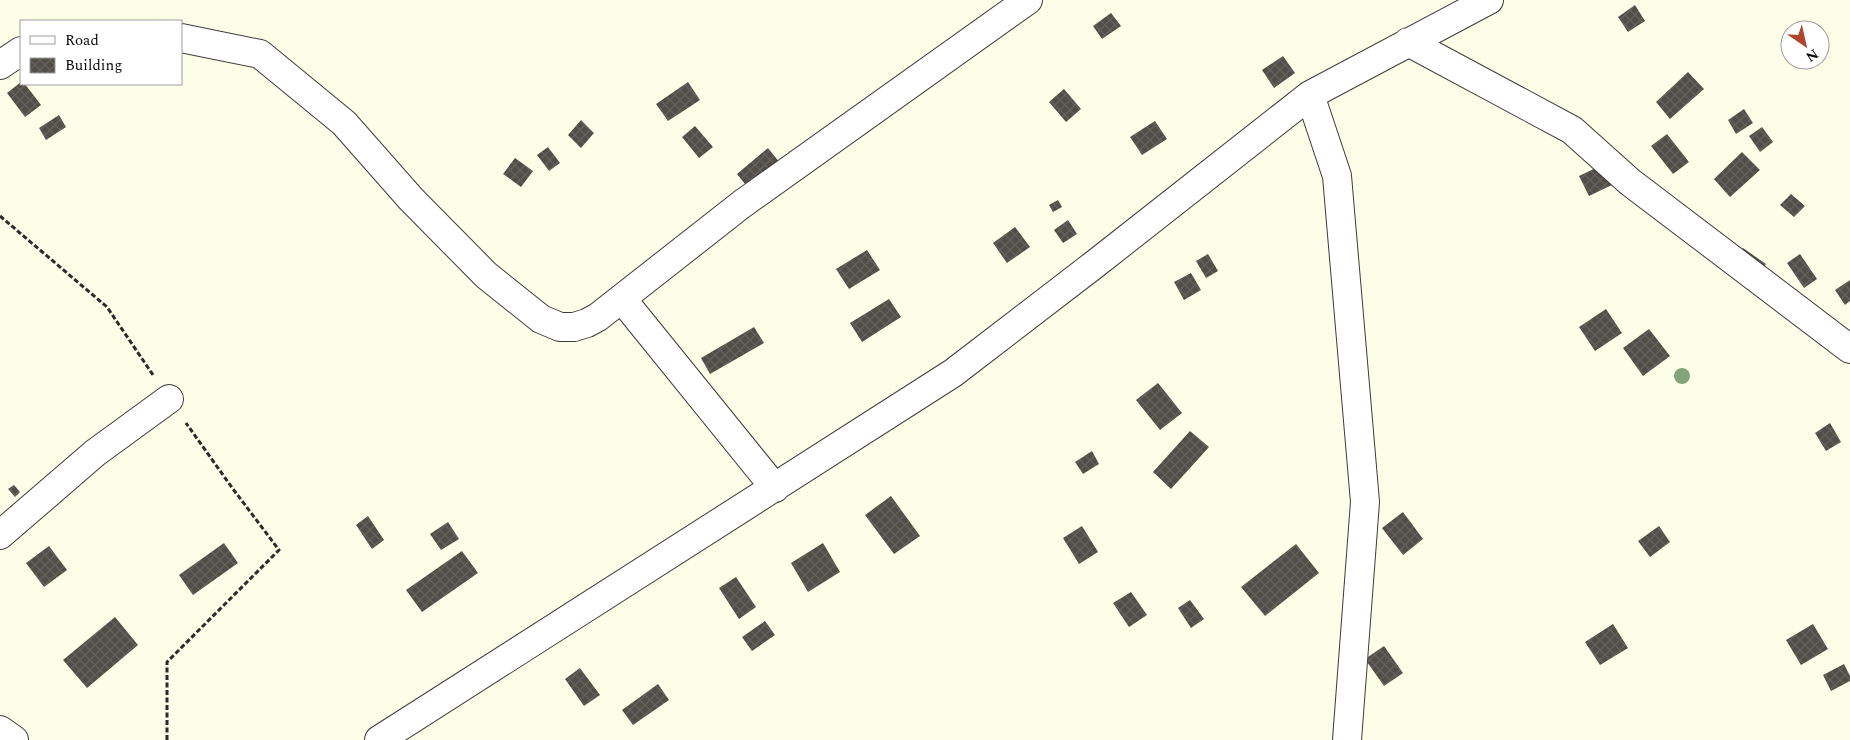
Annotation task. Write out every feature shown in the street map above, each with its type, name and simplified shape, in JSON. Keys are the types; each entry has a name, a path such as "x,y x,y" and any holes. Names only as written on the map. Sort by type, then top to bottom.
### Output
{"street":[{"path":"182,38 260,54 344,124 411,199 486,276 541,318 560,327 574,327 598,317 742,204 1028,0"},
{"path":"379,740 954,373 1310,95 1490,0"},
{"path":"1408,42 1572,130 1630,182 1850,349"},
{"path":"0,65 20,51"},
{"path":"1310,95 1337,176 1365,502 1347,740"},
{"path":"622,298 775,488"},
{"path":"0,535 95,453 169,399"},
{"path":"0,730 14,740"}],"path":[{"path":"0,216 107,307 169,399 279,550 167,662 167,740"}],"building":[{"path":"1635,5 1645,21 1628,32 1618,17"},
{"path":"1111,13 1121,26 1102,39 1093,26"},
{"path":"1283,56 1295,73 1274,88 1262,70"},
{"path":"1688,72 1704,89 1670,119 1656,102"},
{"path":"688,82 700,100 668,121 656,104"},
{"path":"20,83 20,85 26,85 41,105 25,117 7,93"},
{"path":"1064,89 1081,109 1066,122 1049,102"},
{"path":"1744,109 1753,123 1736,134 1728,120"},
{"path":"59,115 66,127 46,140 39,128"},
{"path":"581,120 594,133 581,148 568,135"},
{"path":"1155,121 1167,139 1142,155 1130,137"},
{"path":"695,126 713,147 699,158 682,137"},
{"path":"1762,127 1773,142 1760,152 1749,136"},
{"path":"1667,134 1689,162 1673,174 1651,146"},
{"path":"548,147 560,163 549,171 537,155"},
{"path":"768,148 780,163 749,189 737,174"},
{"path":"1742,152 1760,170 1730,197 1714,179"},
{"path":"515,158 533,171 521,187 503,174"},
{"path":"1604,164 1614,184 1589,196 1579,176"},
{"path":"1791,194 1805,206 1794,217 1780,205"},
{"path":"1058,200 1062,207 1053,212 1049,205"},
{"path":"1068,220 1077,234 1063,243 1054,230"},
{"path":"1015,227 1030,247 1007,263 993,243"},
{"path":"1743,248 1766,264 1758,275 1735,259"},
{"path":"867,250 880,270 849,289 836,269"},
{"path":"1208,254 1218,271 1206,278 1196,261"},
{"path":"1800,254 1817,279 1804,288 1787,263"},
{"path":"1191,273 1201,290 1184,300 1174,282"},
{"path":"1850,280 1850,301 1845,305 1835,290"},
{"path":"889,299 901,317 862,342 850,323"},
{"path":"1606,309 1622,333 1595,351 1579,327"},
{"path":"754,327 764,343 710,374 701,358"},
{"path":"1649,329 1670,356 1643,376 1623,348"},
{"path":"1158,383 1182,413 1160,430 1136,400"},
{"path":"1830,423 1841,442 1826,451 1815,433"},
{"path":"1190,431 1209,447 1171,489 1153,472"},
{"path":"1092,451 1099,464 1083,474 1075,462"},
{"path":"14,485 20,492 15,497 8,489"},
{"path":"891,496 920,536 894,554 865,515"},
{"path":"1403,512 1423,539 1403,555 1382,528"},
{"path":"368,516 384,540 372,549 356,525"},
{"path":"448,522 459,539 441,550 430,534"},
{"path":"1082,526 1098,552 1079,564 1063,538"},
{"path":"1659,526 1670,542 1650,557 1638,541"},
{"path":"224,543 238,563 193,595 179,575"},
{"path":"823,543 840,572 808,592 791,563"},
{"path":"1296,544 1319,573 1265,616 1241,587"},
{"path":"49,546 67,570 44,587 26,563"},
{"path":"462,551 478,573 422,612 406,590"},
{"path":"736,577 756,607 739,619 719,588"},
{"path":"1131,592 1147,615 1129,627 1113,603"},
{"path":"1190,600 1204,619 1191,628 1178,608"},
{"path":"115,617 138,645 87,688 63,660"},
{"path":"765,621 775,635 752,651 742,637"},
{"path":"1613,624 1628,648 1600,665 1585,642"},
{"path":"1813,624 1828,649 1801,665 1786,640"},
{"path":"1384,646 1403,673 1384,686 1365,659"},
{"path":"1844,664 1850,676 1850,681 1831,691 1823,675"},
{"path":"580,668 600,695 584,706 565,679"},
{"path":"658,684 669,700 633,725 622,710"}]}
